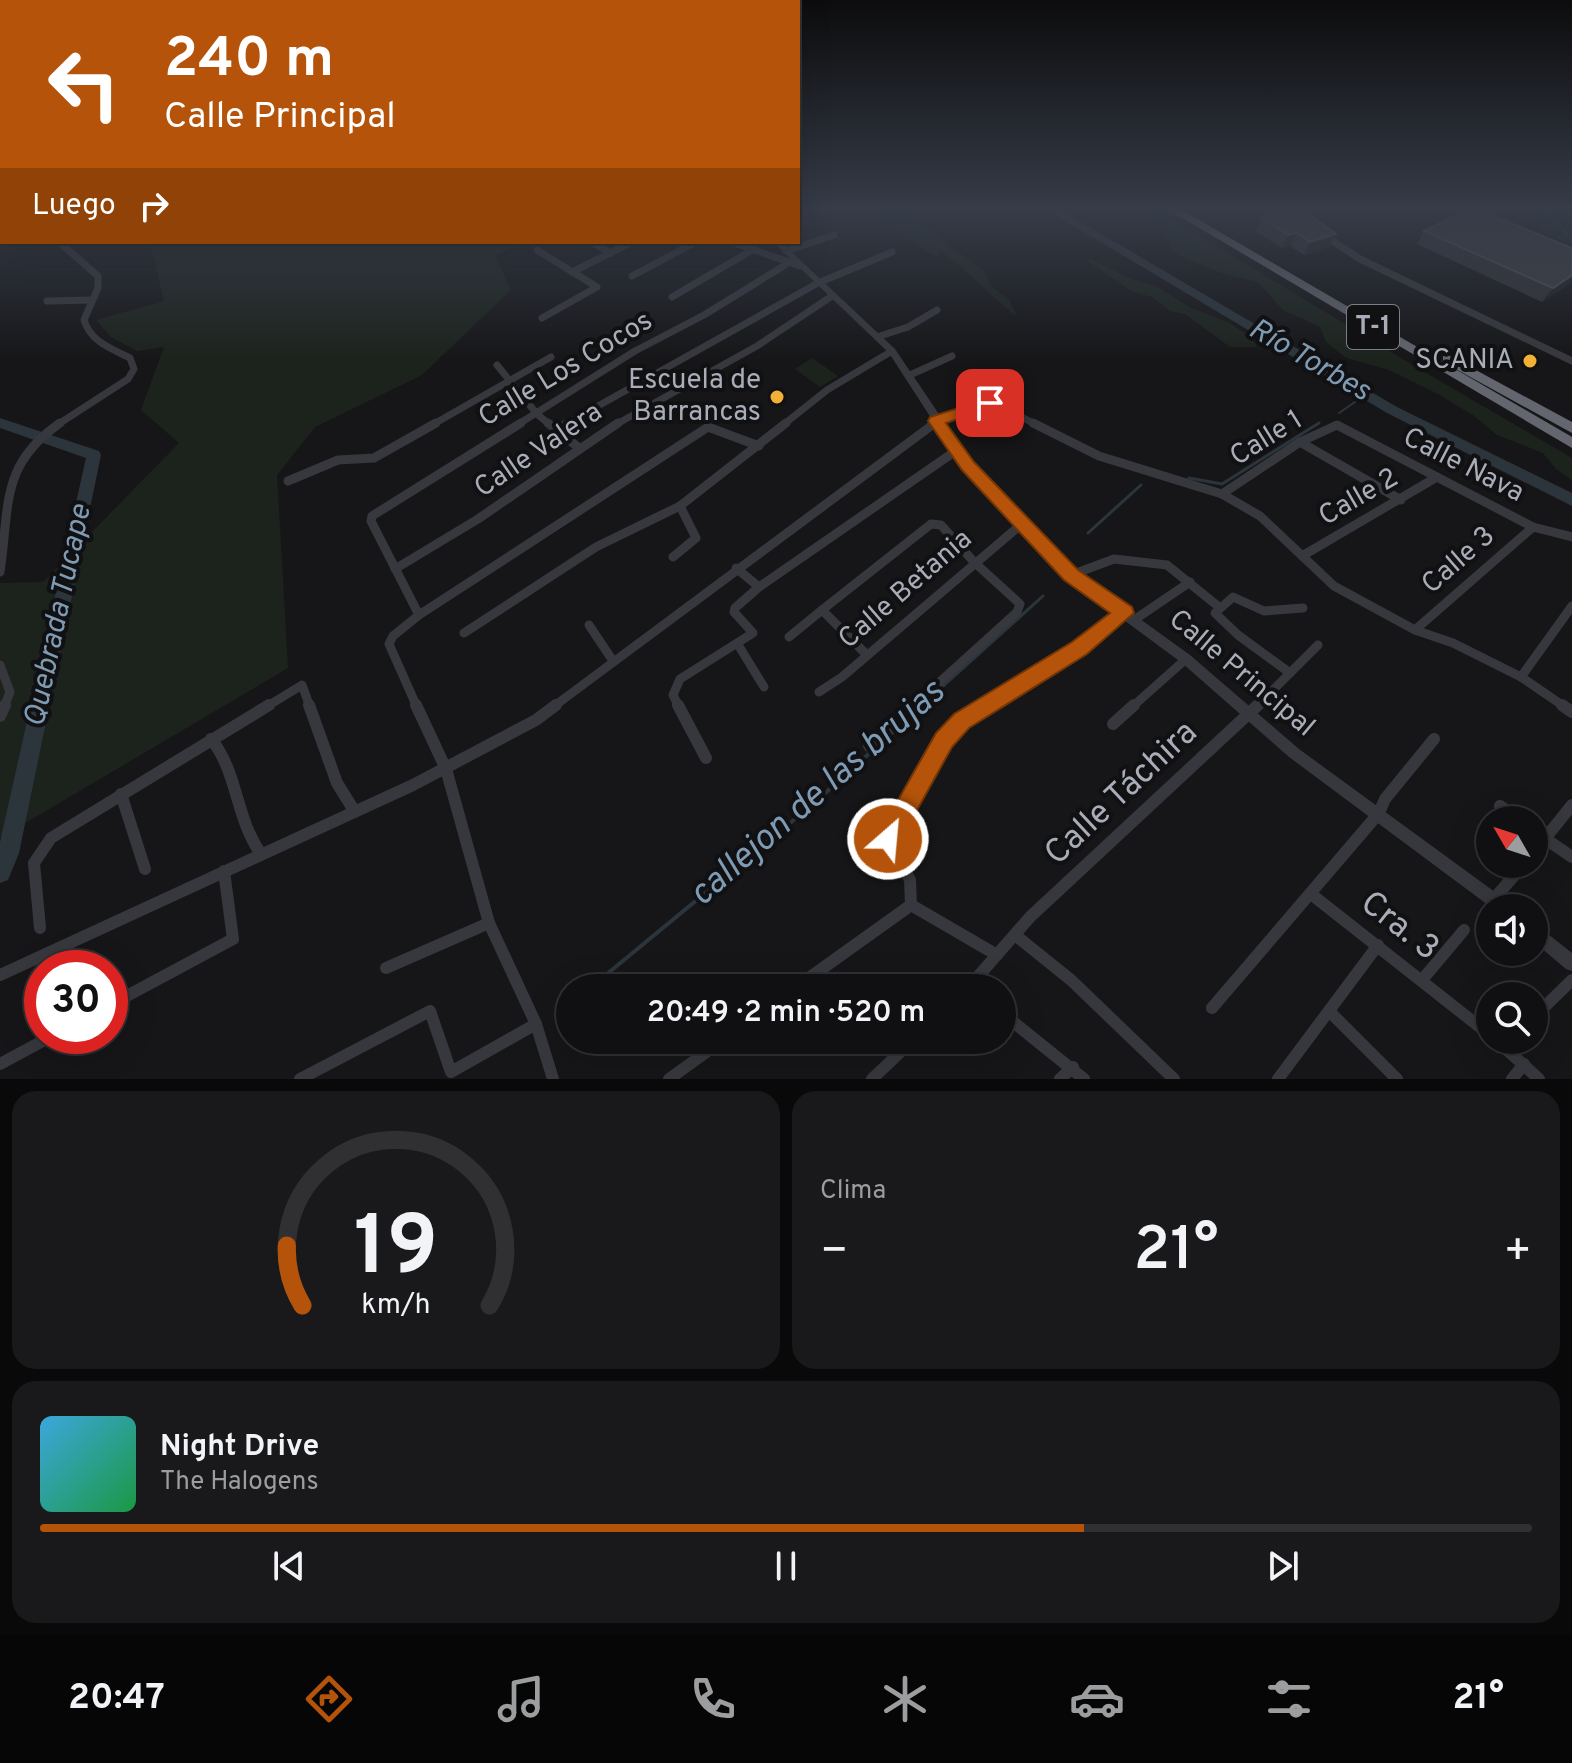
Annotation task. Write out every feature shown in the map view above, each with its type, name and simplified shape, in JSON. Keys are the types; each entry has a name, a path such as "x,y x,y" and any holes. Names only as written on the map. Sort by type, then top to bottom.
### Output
{"highway":[{"name":"T-1","path":"1260,260 1572,443"},
{"name":"T-1","path":"1281,260 1572,428"}],"street":[{"path":"0,572 7,524 4,486 17,462 35,440 128,379 134,369 130,358 99,343 88,332 84,320 99,283 97,274 77,260"},
{"path":"542,318 597,288 553,260"},
{"path":"572,272 596,260"},
{"path":"632,276 661,260"},
{"path":"672,297 735,260"},
{"path":"785,260 795,264"},
{"name":"Calle Principal","path":"792,260 892,351 910,375 936,421 985,486 1024,522 1071,575 1186,659 1251,712 1294,753 1487,894"},
{"path":"555,430 818,283 872,260"},
{"path":"1363,260 1572,361"},
{"name":"Calle Los Cocos","path":"395,569 371,521 377,511 635,351 795,264"},
{"name":"Calle Valera","path":"395,569 478,519 579,448 757,346 832,296"},
{"path":"47,301 91,300"},
{"path":"877,337 908,327 937,310"},
{"path":"464,633 604,543 680,506 827,390 892,351"},
{"path":"910,375 952,356"},
{"path":"288,481 338,460 374,458 551,357"},
{"path":"497,365 537,414 579,448"},
{"path":"0,975 446,769 536,720 936,421 984,403 998,405 1099,456 1222,494 1260,516 1334,586 1415,630 1453,643 1521,677 1572,712"},
{"name":"Calle 1","path":"1222,494 1300,442 1337,425"},
{"name":"Calle Nava","path":"1337,425 1533,527 1572,537"},
{"path":"553,1079 536,1024 489,923 446,769 389,644 393,636 419,615 569,520 698,432 708,427 759,446"},
{"path":"1300,442 1401,500"},
{"path":"706,758 673,695 680,679 754,632 734,610 759,587 957,450"},
{"name":"Calle 2","path":"1302,556 1437,477"},
{"path":"673,557 696,538 680,506"},
{"name":"Calle Betania","path":"819,692 1024,522"},
{"path":"789,637 931,524 941,525 974,562 1015,597 1020,604 1017,612 869,746"},
{"name":"Calle 3","path":"1415,630 1533,527"},
{"path":"1071,575 1114,559 1167,565 1219,607"},
{"path":"736,568 759,587"},
{"path":"395,569 419,615"},
{"path":"911,905 910,880 888,839 944,740 962,721 1129,616 1190,582"},
{"path":"1290,673 1238,635 1215,613 1233,597 1264,611 1303,608"},
{"path":"1521,677 1572,606"},
{"path":"822,610 867,655"},
{"path":"589,625 613,661"},
{"path":"737,643 764,687"},
{"name":"Calle Táchira","path":"982,974 1030,917 1251,712 1318,645"},
{"path":"1113,724 1186,659"},
{"path":"0,665 10,692 0,716"},
{"path":"40,928 34,863 51,838 302,685 337,783 355,812"},
{"path":"211,739 223,754 247,834 261,854"},
{"path":"1212,1008 1379,813 1385,799 1434,739"},
{"path":"121,794 145,869"},
{"path":"1548,836 1572,805"},
{"path":"1548,840 1572,857"},
{"path":"128,995 233,939 224,871"},
{"path":"1498,894 1512,878"},
{"name":"Cra. 3","path":"1311,894 1476,1024"},
{"path":"911,905 997,955"},
{"path":"815,974 911,905"},
{"path":"386,968 489,923"},
{"path":"1422,980 1464,930"},
{"path":"1015,935 1071,980 1174,1079"},
{"path":"1548,943 1572,963"},
{"path":"1278,1079 1378,945"},
{"path":"1548,1003 1572,980"},
{"path":"300,1079 430,1011 451,1072 536,1024"},
{"path":"1330,1012 1397,1079"},
{"path":"1016,1024 1084,1079"},
{"path":"0,1064 24,1051"},
{"path":"669,1079 704,1054"},
{"path":"872,1079 898,1054"},
{"path":"1514,1054 1539,1079"},
{"path":"1512,1079 1524,1064"},
{"path":"1060,1079 1073,1067"}],"shaded area":[{"path":"154,260 497,260 511,290 422,375 315,427 277,475 288,668 0,838 0,583 43,582 179,443 141,410 164,347 137,351 111,337 96,320 164,301"},
{"path":"953,260 969,260 984,271 992,287 1009,299 1017,317 998,300"},
{"path":"1087,260 1094,260 1131,279 1158,287 1189,307 1230,323 1252,338 1257,347 1230,347 1185,314 1170,311 1152,297 1133,292"},
{"path":"1190,260 1240,260 1572,458 1572,480 1556,469 1543,453 1497,435 1473,415 1438,394 1389,370 1346,358 1326,342 1320,327 1283,310 1258,282 1222,273"},
{"path":"812,358 838,376 820,387 795,369"}],"building":[{"path":"1490,260 1572,260 1572,275 1553,288"}],"waterway":[{"name":"Río Torbes","path":"1140,260 1392,410 1572,500"},
{"name":"callejon de las brujas","path":"1339,413 1365,395"},
{"name":"Quebrada Tucape","path":"0,423 94,455 8,853 0,872"},
{"name":"callejon de las brujas","path":"1189,478 1222,484 1319,423 1316,425"},
{"name":"callejon de las brujas","path":"1088,533 1141,485"},
{"name":"callejon de las brujas","path":"920,707 1043,596"},
{"name":"callejon de las brujas","path":"607,974 812,805 923,705"}],"place":[{"name":"SCANIA","path":"1530,361"},
{"name":"Escuela de Barrancas","path":"777,397"}],"route":[{"path":"888,839 944,740 962,721 1080,648 1125,613 1071,575 1024,522 985,486 936,421 990,403"}]}
